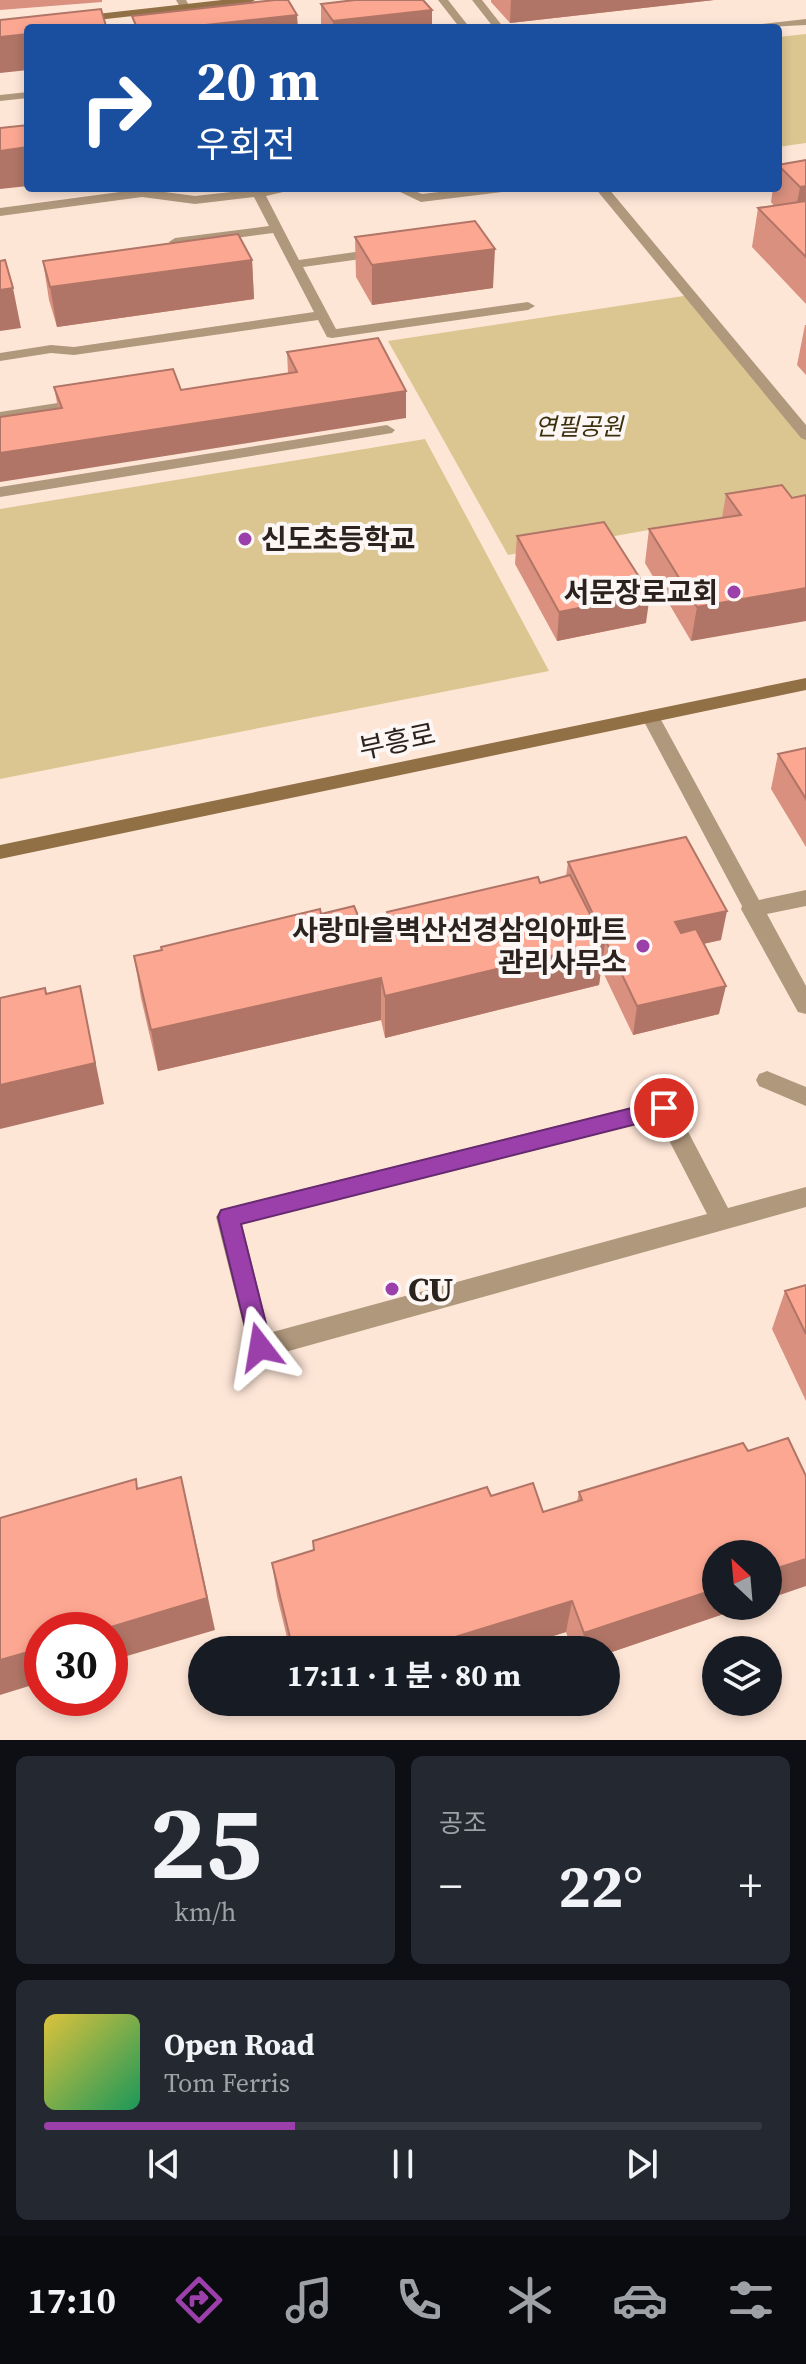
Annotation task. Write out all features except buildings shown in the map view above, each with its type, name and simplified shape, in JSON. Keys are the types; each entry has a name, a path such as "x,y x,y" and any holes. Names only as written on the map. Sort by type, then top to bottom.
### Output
{"street":[{"path":"64,20 183,4 250,0"},
{"path":"443,0 462,24"},
{"path":"477,0 496,24"},
{"path":"782,25 806,22"},
{"path":"0,98 24,95"},
{"path":"0,212 142,193 195,200 265,192"},
{"path":"407,192 421,198 470,192"},
{"path":"607,192 806,435"},
{"path":"258,193 332,334 528,306"},
{"path":"175,242 277,229"},
{"path":"296,264 390,251"},
{"path":"0,357 51,349 74,351 322,315"},
{"path":"0,416 95,401"},
{"path":"0,492 387,430"},
{"name":"부흥로","path":"0,852 806,684"},
{"path":"650,716 751,909 806,1006"},
{"path":"751,909 806,898"},
{"path":"767,1080 806,1097"},
{"path":"722,1220 664,1108 228,1217 260,1347 806,1197"}],"green space":[{"path":"806,34 806,143 782,146 782,37"},
{"name":"연필공원","path":"690,295 806,435 806,502 508,555 388,341"},
{"name":"신도초등학교","path":"425,439 549,671 0,779 0,509"}],"place":[{"name":"신도초등학교","path":"245,539"},
{"name":"서문장로교회","path":"734,592"},
{"name":"사랑마을벽산선경삼익아파트 관리사무소","path":"643,946"},
{"name":"CU","path":"392,1289"}],"route":[{"path":"260,1347 228,1217 664,1108"}]}
